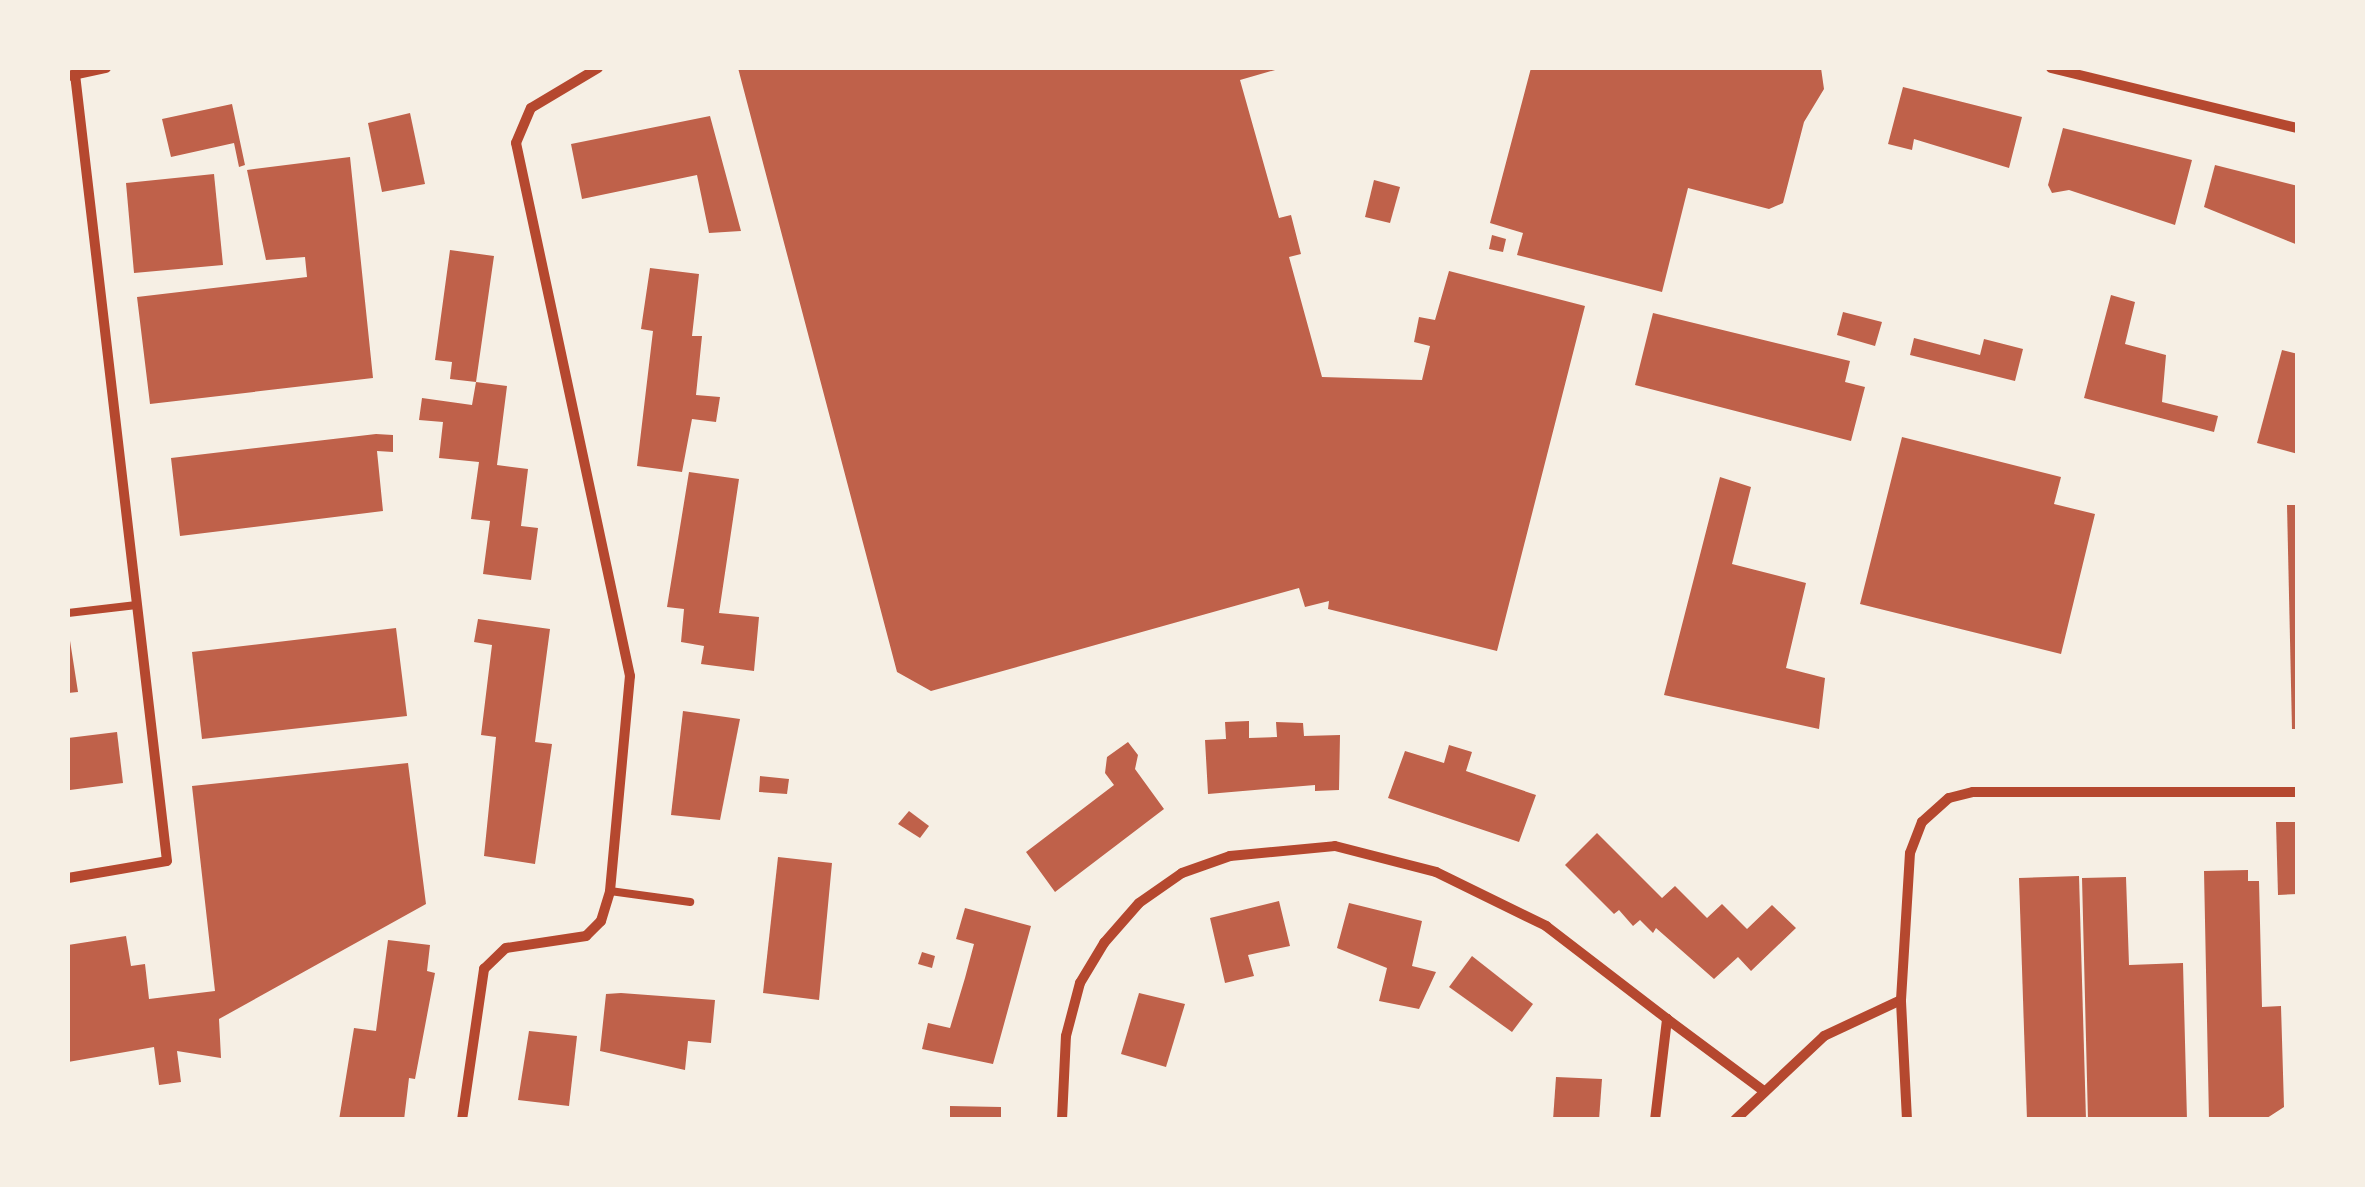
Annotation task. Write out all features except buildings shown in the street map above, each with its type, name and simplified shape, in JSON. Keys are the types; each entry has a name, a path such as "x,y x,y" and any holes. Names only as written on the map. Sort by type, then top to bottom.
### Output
{"street":[{"path":"68,878 167,861 71,75 106,68"},
{"path":"462,1120 484,970 506,948 586,936 601,921 610,891 630,676 516,143 531,108 598,68"},
{"path":"2051,68 2298,128"},
{"path":"1908,1120 1901,1000 1910,853 1922,822 1949,798 1973,792 2298,792"},
{"path":"1062,1120 1066,1036 1080,983 1104,943 1138,903 1182,873 1230,856 1335,846 1436,872 1546,926 1764,1091"},
{"path":"1735,1120 1824,1036 1901,1000"},
{"path":"1655,1120 1666,1018"}],"lane":[{"path":"68,613 137,604"},
{"path":"610,891 690,902"}]}
